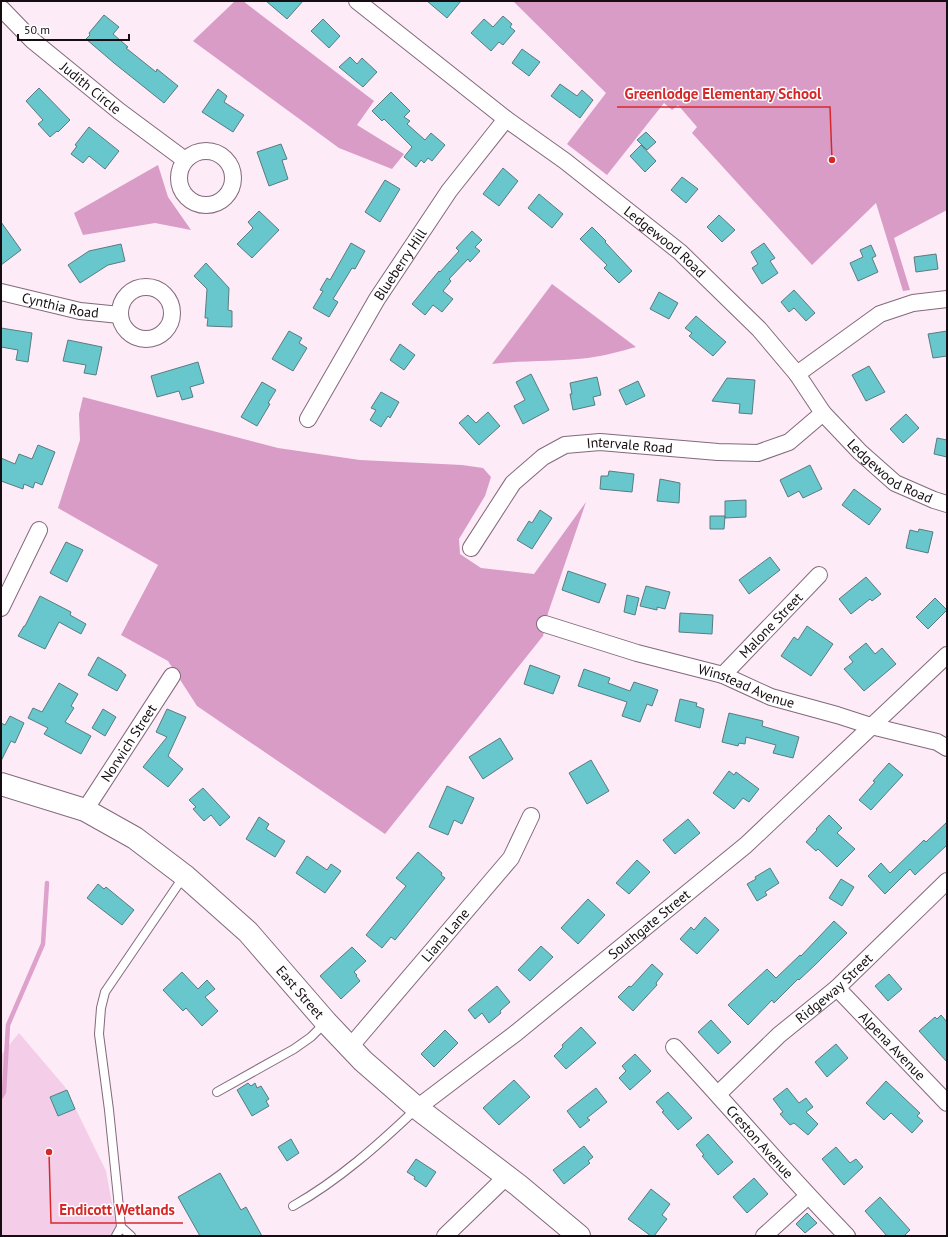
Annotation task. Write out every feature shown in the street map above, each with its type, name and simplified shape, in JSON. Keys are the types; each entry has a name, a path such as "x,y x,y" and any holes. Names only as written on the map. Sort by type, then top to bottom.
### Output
{"main road":[{"name":"East Street","path":"1,784 85,810 135,838 185,876 248,932 326,1022 363,1061 417,1108 518,1185 579,1236"}],"street":[{"name":"Ledgewood Road","path":"357,1 506,120 565,160 680,252 759,329 797,374 823,413 860,452 895,482 934,500 947,504"},
{"name":"Judith Circle","path":"4,6 32,40 119,111 185,160"},
{"name":"Blueberry Hill","path":"308,419 377,299 449,191 506,120"},
{"name":"Cynthia Road","path":"1,292 80,311 120,315"},
{"path":"797,374 880,314 913,303 947,299"},
{"name":"Intervale Road","path":"471,548 513,484 543,457 565,445 600,442 718,452 758,453 789,442 823,413"},
{"path":"1,608 39,530"},
{"name":"Malone Street","path":"723,675 819,575"},
{"name":"Winstead Avenue","path":"545,624 637,653 723,675 771,697 871,726 936,742 947,748"},
{"name":"Southgate Street","path":"417,1108 516,1033 746,845 947,655"},
{"name":"Norwich Street","path":"85,810 172,676"},
{"name":"Liana Lane","path":"350,1047 511,858 531,816"},
{"name":"Ridgeway Street","path":"718,1094 779,1035 837,988 947,881"},
{"name":"Alpena Avenue","path":"837,988 947,1103"},
{"name":"Creston Avenue","path":"674,1046 808,1196 847,1236"},
{"path":"445,1236 506,1177"},
{"path":"764,1236 808,1196"}],"lane":[{"path":"116,1236 120,1227 109,1110 99,1034 101,1008 105,992 185,876"},
{"path":"217,1092 294,1049 311,1037 326,1022"},
{"path":"293,1206 314,1195 348,1170 417,1108"},
{"path":"120,1227 131,1236"}],"shaded area":[{"path":"235,1 243,1 374,101 357,125 404,154 392,169 339,148 193,41"},
{"path":"513,1 947,1 947,210 894,238 910,290 903,291 876,203 812,265 692,133 697,127 678,105 672,110 664,103 607,175 567,144 606,93"},
{"path":"158,165 168,197 191,230 155,223 83,235 74,213"},
{"path":"552,284 636,347 588,358 492,364"},
{"path":"83,397 278,448 360,460 462,465 483,468 491,477 485,496 459,539 460,554 481,568 534,574 586,502 548,613 543,636 385,834 197,706 168,661 121,635 158,565 58,508 80,440 79,414"},
{"path":"19,1033 65,1087 106,1171 118,1236 1,1236 1,1055"}],"building":[{"path":"266,1 303,1 287,19"},
{"path":"427,1 461,1 447,18"},
{"path":"104,15 119,27 113,34 128,47 126,48 156,72 157,69 178,86 164,103 86,39"},
{"path":"503,16 512,24 510,27 515,31 503,45 499,42 491,51 471,33 484,19 493,27"},
{"path":"323,19 340,36 329,48 311,31"},
{"path":"522,49 540,62 529,76 512,63"},
{"path":"350,57 357,64 362,58 377,72 363,87 339,67"},
{"path":"560,84 577,96 582,90 593,100 580,118 551,96"},
{"path":"39,88 70,120 58,132 57,131 50,137 38,124 43,120 26,101"},
{"path":"218,89 227,96 224,102 244,115 233,132 202,112"},
{"path":"391,92 410,111 404,117 410,121 407,124 425,140 431,133 445,145 432,161 428,158 424,163 421,160 416,167 404,157 412,147 384,119 382,121 372,111"},
{"path":"89,127 119,151 105,169 89,156 83,163 71,154 77,146 75,145"},
{"path":"646,132 656,142 647,150 637,140"},
{"path":"281,144 287,159 282,160 288,179 269,186 257,152"},
{"path":"641,145 656,161 645,172 630,156"},
{"path":"503,168 518,181 499,206 483,194"},
{"path":"682,177 698,189 686,203 671,190"},
{"path":"385,180 400,189 380,222 365,212"},
{"path":"539,194 563,214 552,228 528,208"},
{"path":"259,211 279,230 252,258 237,244 253,228 248,222"},
{"path":"719,215 735,230 722,242 707,227"},
{"path":"1,222 21,250 1,265"},
{"path":"592,227 632,271 619,283 604,268 607,265 580,239"},
{"path":"472,231 482,240 475,247 480,251 470,262 468,259 449,279 451,281 443,291 453,299 442,312 433,305 425,315 412,304 439,271 440,272 459,251 456,248"},
{"path":"351,243 365,251 355,269 352,268 333,299 338,302 329,317 313,308 323,291 320,290 327,278 330,280"},
{"path":"764,243 775,258 770,261 778,273 762,284 752,268 758,264 751,252"},
{"path":"121,244 125,261 108,265 80,283 68,265 89,251"},
{"path":"871,245 876,256 872,258 878,272 858,281 850,263 863,257 860,250"},
{"path":"936,254 938,269 916,272 914,257"},
{"path":"206,263 229,288 228,310 232,311 232,327 207,326 208,318 205,318 207,289 194,276"},
{"path":"794,290 815,313 806,321 794,308 789,312 781,302"},
{"path":"659,292 678,303 669,319 650,309"},
{"path":"696,316 726,342 713,356 689,336 692,333 685,328"},
{"path":"1,328 32,333 28,362 16,360 18,350 1,347"},
{"path":"289,331 302,338 299,343 307,348 293,371 272,359"},
{"path":"947,331 947,356 933,358 928,334"},
{"path":"68,340 102,347 96,375 84,373 86,365 63,361"},
{"path":"400,344 415,355 404,370 390,360"},
{"path":"198,362 204,383 190,387 193,397 182,400 179,391 157,397 151,376"},
{"path":"869,366 885,392 866,401 852,375"},
{"path":"531,374 549,410 523,424 514,406 525,400 516,382"},
{"path":"597,377 601,395 593,397 595,405 573,410 570,394 572,394 570,383"},
{"path":"727,378 755,380 752,414 739,413 740,404 712,401"},
{"path":"638,381 645,396 626,405 619,390"},
{"path":"262,382 276,390 268,403 270,404 257,426 241,417"},
{"path":"381,392 399,402 390,418 388,416 381,427 370,420 376,410 371,408"},
{"path":"488,412 500,426 479,445 459,423 468,415 476,423"},
{"path":"906,414 919,428 903,443 890,429"},
{"path":"937,438 947,440 947,457 934,454"},
{"path":"38,445 55,452 42,485 35,482 33,488 24,484 23,489 1,481 1,458 15,464 19,454 32,459"},
{"path":"810,465 822,489 803,498 799,491 788,497 780,480"},
{"path":"609,471 634,474 632,492 600,489 601,476 608,476"},
{"path":"660,479 680,483 679,503 657,501"},
{"path":"854,489 881,509 869,525 842,505"},
{"path":"746,500 746,517 725,518 725,501"},
{"path":"540,510 552,518 532,549 517,540 529,521 532,523"},
{"path":"710,516 725,516 724,529 710,529"},
{"path":"919,529 933,532 928,553 906,548 910,530 918,532"},
{"path":"66,542 83,550 67,582 50,573"},
{"path":"770,557 780,570 749,594 739,580"},
{"path":"568,571 606,584 599,603 562,590"},
{"path":"866,577 881,594 872,601 870,599 851,614 839,599"},
{"path":"646,586 670,592 665,609 657,607 657,610 640,606"},
{"path":"627,595 639,598 635,615 624,612"},
{"path":"40,596 71,612 70,615 86,624 81,634 59,622 45,649 18,636 25,626"},
{"path":"935,598 947,610 928,629 916,617"},
{"path":"680,613 713,615 712,634 679,632"},
{"path":"807,626 833,644 811,676 781,656 794,637 798,640"},
{"path":"866,643 875,654 882,648 896,664 864,691 844,669 853,662 849,657"},
{"path":"98,657 122,671 126,675 117,691 88,675"},
{"path":"530,665 560,676 553,694 524,684"},
{"path":"584,669 610,678 608,683 630,691 634,682 658,690 652,706 647,704 640,722 622,716 627,702 578,686"},
{"path":"59,683 78,694 71,706 74,708 65,722 91,736 81,754 44,734 48,728 28,718 33,708 42,712"},
{"path":"680,699 697,703 696,706 704,709 700,728 675,721"},
{"path":"103,709 116,717 105,736 92,728"},
{"path":"167,709 186,717 168,756 183,769 168,787 143,767 167,737 156,732"},
{"path":"729,713 763,721 762,726 799,737 793,758 773,753 776,745 746,737 745,744 739,743 738,746 722,742"},
{"path":"10,716 24,723 15,743 11,741 1,761 1,723 5,725"},
{"path":"500,738 513,759 483,779 469,757"},
{"path":"591,760 609,791 587,804 569,773"},
{"path":"889,763 903,775 871,810 859,800"},
{"path":"729,771 734,775 736,772 759,789 749,802 743,798 734,809 713,793"},
{"path":"447,786 474,798 462,824 454,820 448,835 429,827"},
{"path":"203,788 230,817 220,826 211,815 204,821 193,809 196,807 189,800"},
{"path":"829,815 842,828 837,833 855,849 837,867 818,849 816,851 806,842"},
{"path":"259,817 269,824 266,829 285,841 275,857 246,839"},
{"path":"688,819 700,833 675,854 663,840"},
{"path":"947,822 947,845 915,875 910,869 885,894 868,876 881,863 890,873 924,840 926,842"},
{"path":"418,852 442,873 441,875 445,878 395,940 391,937 382,948 366,935 406,886 396,878"},
{"path":"307,856 327,870 331,864 341,871 325,893 296,873"},
{"path":"637,860 650,872 629,894 616,883"},
{"path":"770,868 779,883 765,892 767,895 757,901 747,884"},
{"path":"841,879 854,887 842,906 829,898"},
{"path":"98,884 104,889 106,887 134,910 122,925 87,898"},
{"path":"588,899 605,915 578,944 561,928"},
{"path":"705,917 719,930 697,954 680,939 691,927 694,930"},
{"path":"834,921 847,933 774,1003 772,1000 748,1025 728,1005 767,969 776,978 800,955 801,956"},
{"path":"541,946 553,957 530,981 518,970"},
{"path":"352,947 366,961 354,972 360,981 341,999 320,976"},
{"path":"652,964 663,974 656,983 657,985 633,1011 618,997 629,986 631,987"},
{"path":"182,972 198,989 207,980 215,989 205,997 218,1011 202,1026 186,1008 183,1011 163,990"},
{"path":"889,974 902,989 888,1001 875,986"},
{"path":"497,986 510,1002 500,1011 501,1013 489,1023 482,1013 475,1019 468,1010"},
{"path":"941,1015 947,1022 947,1062 919,1031 935,1017 937,1019"},
{"path":"711,1020 731,1042 718,1054 698,1032"},
{"path":"581,1027 596,1043 566,1069 554,1056 563,1047 562,1045"},
{"path":"445,1030 458,1043 434,1067 421,1054"},
{"path":"836,1044 848,1058 827,1077 815,1062"},
{"path":"635,1054 651,1071 630,1090 619,1078 626,1071 622,1066"},
{"path":"514,1080 530,1097 499,1125 483,1108"},
{"path":"886,1081 920,1113 917,1116 923,1121 912,1133 891,1113 884,1120 866,1103"},
{"path":"248,1083 251,1086 255,1083 257,1088 261,1086 269,1099 266,1101 269,1106 252,1116 237,1090"},
{"path":"596,1088 607,1102 587,1118 590,1120 580,1128 567,1111"},
{"path":"787,1088 799,1103 806,1098 813,1107 806,1112 818,1124 808,1135 794,1123 790,1125 780,1114 783,1112 773,1099"},
{"path":"67,1090 75,1109 58,1116 50,1097"},
{"path":"668,1092 692,1118 678,1130 662,1112 664,1111 656,1102"},
{"path":"708,1134 733,1162 718,1175 702,1156 704,1155 696,1145"},
{"path":"291,1139 299,1153 287,1161 278,1147"},
{"path":"584,1146 593,1157 588,1161 590,1163 564,1184 553,1170"},
{"path":"836,1147 850,1163 856,1159 863,1167 844,1185 822,1159"},
{"path":"416,1159 436,1172 426,1187 407,1172"},
{"path":"220,1173 241,1210 246,1207 262,1236 200,1236 178,1197"},
{"path":"754,1178 768,1194 747,1213 733,1197"},
{"path":"651,1189 670,1204 662,1215 667,1219 654,1236 651,1236 628,1219"},
{"path":"880,1197 910,1230 904,1236 887,1236 865,1211"},
{"path":"807,1213 817,1223 805,1233 796,1224"}],"waterway":[{"path":"1,1097 4,1092 8,1025 43,944 47,883"}],"place":[{"name":"Greenlodge Elementary School","path":"832,160"},
{"name":"Endicott Wetlands","path":"49,1152"}]}
